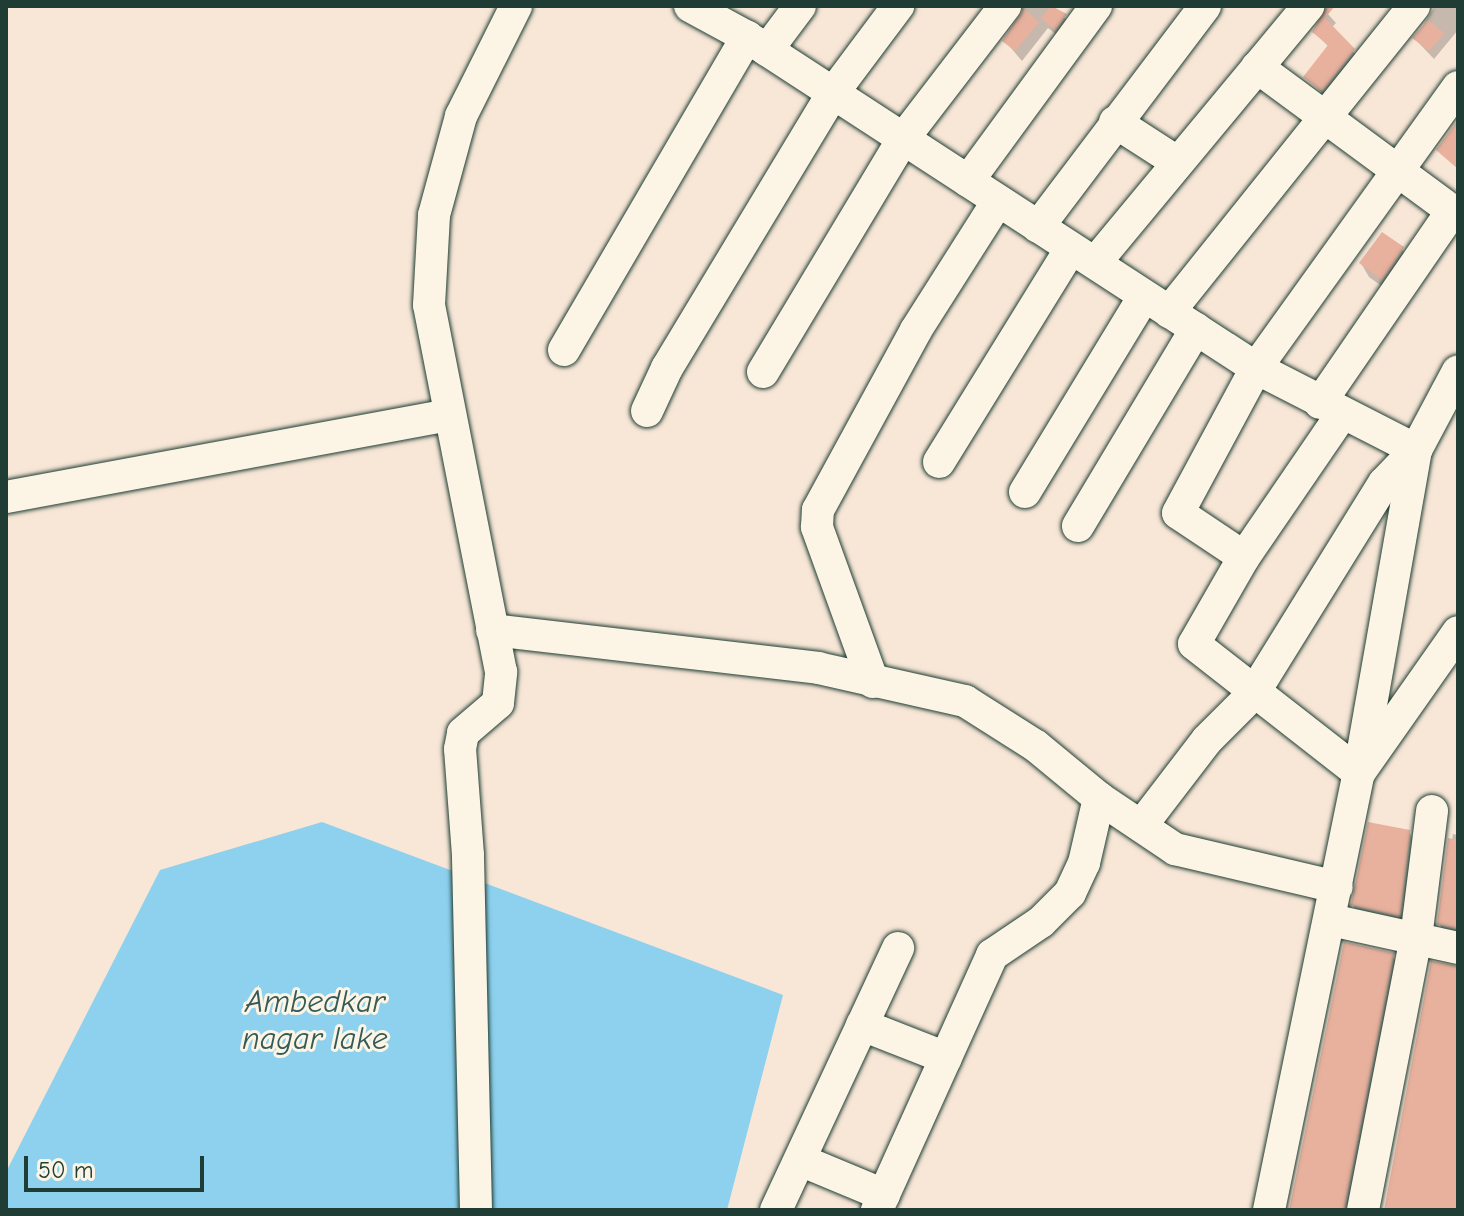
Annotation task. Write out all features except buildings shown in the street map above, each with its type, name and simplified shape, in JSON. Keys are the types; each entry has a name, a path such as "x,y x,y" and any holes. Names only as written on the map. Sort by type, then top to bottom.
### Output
{"street":[{"path":"476,1210 468,855 460,749 463,733 498,703 501,672 429,305 434,215 461,116 516,6"},
{"path":"564,350 757,44 800,6"},
{"path":"647,411 667,368 833,93 898,6"},
{"path":"763,372 903,139 1005,6"},
{"path":"968,181 1096,6"},
{"path":"1038,227 1205,6"},
{"path":"939,462 1083,255 1177,162 1308,6"},
{"path":"1025,492 1414,6"},
{"path":"695,7 757,44 1256,368 1416,450"},
{"path":"1257,67 1455,213 1331,408 1194,644 1359,773"},
{"path":"1244,557 1178,513 1256,368 1395,167 1458,87"},
{"path":"1115,122 1177,162"},
{"path":"873,682 817,527 818,510 916,330 998,201"},
{"path":"1078,526 1170,312"},
{"path":"1141,826 1207,740 1254,693 1384,483 1416,450 1458,371"},
{"path":"6,497 449,415"},
{"path":"1269,1210 1331,920 1416,450"},
{"path":"492,630 818,668 965,701 1036,746 1099,798 1175,849 1337,887"},
{"path":"1359,773 1458,632"},
{"path":"800,1160 880,1202 992,955 1041,922 1070,893 1084,863 1099,798"},
{"path":"1363,1210 1416,938 1432,811"},
{"path":"1331,920 1458,948"},
{"path":"776,1210 898,948"},
{"path":"862,1025 946,1058"}],"water":[{"name":"Ambedkar nagar lake","path":"322,822 783,995 727,1210 6,1210 6,1172 160,870"}]}
